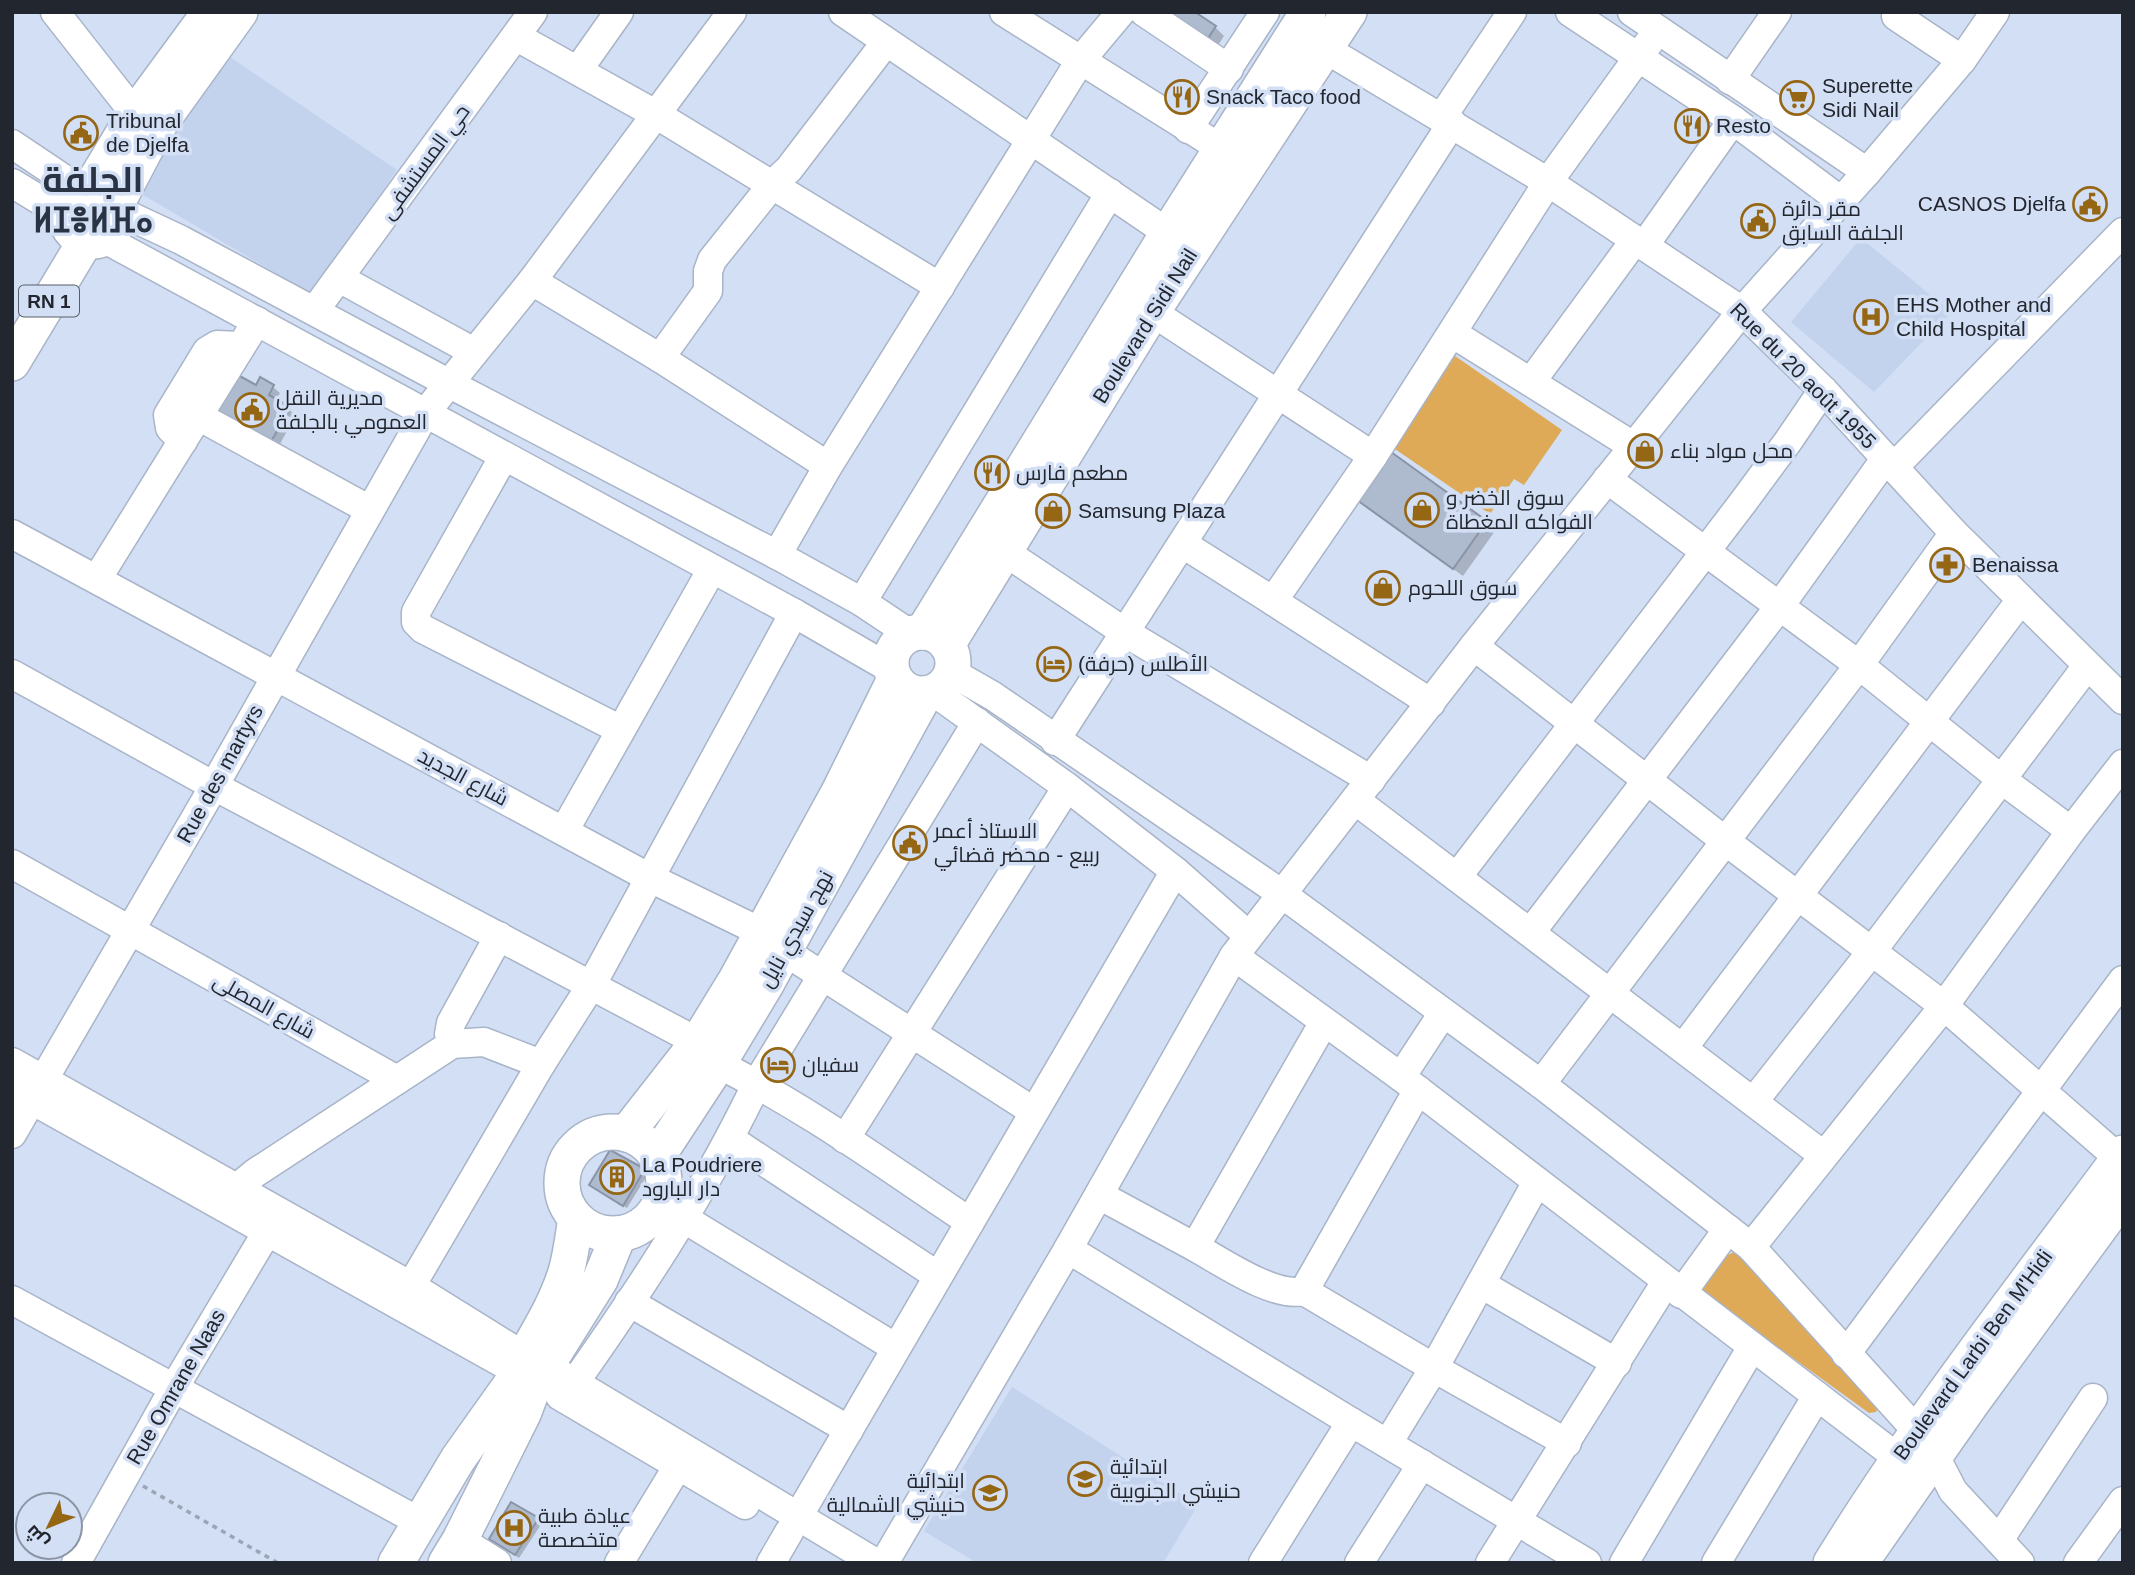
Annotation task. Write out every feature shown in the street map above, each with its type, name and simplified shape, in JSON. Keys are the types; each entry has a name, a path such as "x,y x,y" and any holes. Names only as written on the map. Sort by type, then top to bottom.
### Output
{"main road":[{"name":"RN 1","path":"12,363 91,214 135,114 210,12"},
{"name":"RN 1","path":"12,321 240,12"},
{"name":"Boulevard Sidi Nail","path":"922,664 1004,552 1152,312 1349,12"},
{"name":"Boulevard Sidi Nail","path":"922,664 1168,233 1302,22"},
{"name":"نهج سيدي نايل","path":"657,1157 708,1053 773,942 839,792 922,664"},
{"name":"نهج سيدي نايل","path":"625,1134 708,1053"},
{"path":"625,1134 638,1139 657,1157 663,1173 664,1190 659,1206 649,1220 635,1230 603,1234 576,1218 567,1205 563,1189 569,1158 580,1145 593,1136 625,1134"},
{"name":"Boulevard Larbi Ben M'Hidi","path":"1831,1563 1917,1456 2121,1158"},
{"path":"1860,1563 1917,1456 2123,1196"},
{"path":"453,1551 523,1414 551,1311 566,1270 576,1218"},
{"path":"396,1563 458,1460 536,1370 600,1280 619,1234"}],"street":[{"name":"حي المستشفى","path":"315,310 533,12"},
{"path":"578,70 619,12"},
{"name":"Rue des martyrs","path":"12,1134 29,1089 130,932 426,412 532,281 732,12"},
{"path":"843,12 1168,233"},
{"path":"1004,12 1222,149"},
{"path":"777,555 828,466 1080,61 1121,12"},
{"path":"1144,12 1229,69"},
{"path":"1188,129 1265,12"},
{"path":"1055,741 1279,395 1512,12"},
{"path":"1570,12 1733,120 1841,201"},
{"path":"1632,12 1867,172"},
{"path":"1730,80 1777,12"},
{"path":"884,1563 1242,946 1607,478 1742,311 1867,172 1962,60 1995,12"},
{"path":"1895,13 1962,60"},
{"path":"66,17 135,114"},
{"name":"Rue du 20 août 1955","path":"1302,22 1326,48 1548,182 1742,311 1823,390 2020,601 2123,700"},
{"path":"1273,601 1373,456 1548,182 1658,30"},
{"path":"517,37 657,115 940,287"},
{"path":"660,358 708,292 708,271 712,260 772,185 789,169 886,42"},
{"path":"1531,382 1733,120"},
{"path":"12,144 91,214 257,321 794,613 922,664 993,696 1282,894 1541,1084 1751,1247 1846,1354 1917,1456 2020,1563"},
{"path":"12,183 91,214 151,224 862,602 977,722 1068,787 1175,871 1242,946 1324,1022 1410,1083 1817,1396 1917,1456"},
{"path":"862,602 1110,193"},
{"path":"1531,932 1890,463 2123,232"},
{"path":"339,278 474,352"},
{"path":"532,281 660,358 828,466"},
{"path":"1152,312 1373,456"},
{"path":"97,579 257,321"},
{"path":"1452,333 1633,446"},
{"path":"183,441 170,428 169,415 207,351 217,345 242,346"},
{"path":"1457,877 1790,440 1823,390"},
{"path":"198,416 370,510"},
{"path":"504,456 415,612 415,622 423,629 621,730"},
{"path":"1607,478 1859,665 2001,779 2071,831"},
{"path":"1541,1084 1859,665 1954,533"},
{"name":"شارع الجديد","path":"12,534 773,942 821,976 1033,1111"},
{"path":"1183,544 1431,703"},
{"path":"1004,552 1363,790 1457,877 1823,1155"},
{"path":"564,831 712,569"},
{"path":"1684,1048 2020,601"},
{"path":"411,1286 541,1064 592,984 794,613"},
{"path":"1474,646 1944,1006 2121,1158"},
{"path":"1754,1101 1872,951 2087,666"},
{"path":"12,674 214,786 592,984 757,1083 970,1222"},
{"path":"536,1370 629,1302 730,1139 757,1083 821,976 977,722"},
{"path":"1751,1247 1944,1006 2123,764"},
{"path":"845,1139 1068,787"},
{"name":"شارع المصلى","path":"12,864 397,1080"},
{"path":"771,1563 1175,871"},
{"path":"452,1044 449,1034 451,1023 499,936"},
{"path":"1846,1354 2123,980"},
{"path":"1304,1291 1443,1013"},
{"path":"1195,1247 1324,1022"},
{"path":"231,1197 274,1160 452,1044 484,1042 541,1064"},
{"path":"12,1062 29,1089 231,1197 536,1370 794,1524 877,1563"},
{"path":"730,1139 938,1276"},
{"path":"1388,1443 1434,1368 1537,1182"},
{"path":"1099,1195 1272,1289 1289,1293 1304,1291 1567,1443"},
{"path":"683,1218 896,1348"},
{"path":"273,1222 411,1286 536,1370"},
{"name":"Rue Omrane Naas","path":"76,1563 174,1388 273,1222"},
{"path":"1490,1563 1616,1363 1674,1288 1728,1229"},
{"path":"1068,1249 1587,1563"},
{"path":"1480,1284 1616,1363"},
{"path":"12,1300 420,1522"},
{"path":"629,1302 849,1430"},
{"path":"1624,1563 1752,1347"},
{"path":"1716,1563 1817,1396"},
{"path":"1999,1540 2093,1398"},
{"path":"1263,1563 1351,1422"},
{"path":"620,1563 683,1457"},
{"path":"1359,1563 1422,1464"},
{"path":"2078,1563 2123,1501"},
{"path":"794,1524 842,1563"},
{"path":"453,1551 497,1563"}],"path":[{"path":"125,1476 278,1563"}],"shaded area":[{"path":"221,51 397,170 311,294 128,186"},
{"name":"EHS Mother and Child Hospital","path":"1861,238 1951,312 1874,392 1791,322"},
{"path":"1455,356 1562,430 1524,485 1514,479 1490,514 1392,447"},
{"path":"1736,1251 1879,1405 1876,1412 1869,1413 1717,1303 1703,1290 1701,1279 1718,1260"},
{"path":"1012,1387 1198,1505 1163,1563 977,1563 924,1531"}],"building":[{"path":"1158,12 1195,12 1216,26 1205,43"},
{"name":"مديرية النقل العمومي بالجلفة","path":"236,374 256,385 260,377 274,385 269,395 291,407 269,445 213,414"},
{"name":"سوق الخضر و الفواكه المغطاة","path":"1391,452 1487,521 1453,569 1357,500"},
{"name":"La Poudriere دار البارود","path":"610,1150 645,1169 623,1206 589,1185"},
{"name":"عيادة طبية متخصصة","path":"511,1502 539,1518 515,1555 489,1539"}],"place":[{"name":"Snack Taco food","path":"1182,97"},
{"name":"Superette Sidi Nail","path":"1797,98"},
{"name":"Resto","path":"1692,126"},
{"name":"Tribunal de Djelfa","path":"81,133"},
{"name":"CASNOS Djelfa","path":"2090,204"},
{"name":"مقر دائرة الجلفة السابق","path":"1758,221"},
{"name":"EHS Mother and Child Hospital","path":"1871,317"},
{"name":"مديرية النقل العمومي بالجلفة","path":"252,410"},
{"name":"محل مواد بناء","path":"1645,451"},
{"name":"مطعم فارس","path":"992,473"},
{"name":"سوق الخضر و الفواكه المغطاة","path":"1422,510"},
{"name":"Samsung Plaza","path":"1053,511"},
{"name":"Benaissa","path":"1947,565"},
{"name":"سوق اللحوم","path":"1383,588"},
{"name":"الأطلس (حرفة)","path":"1054,664"},
{"name":"الاستاذ أعمر ربيع - محضر قضائي","path":"910,843"},
{"name":"سفيان","path":"778,1065"},
{"name":"La Poudriere دار البارود","path":"617,1177"},
{"name":"ابتدائية حنيشي الجنوبية","path":"1085,1479"},
{"name":"ابتدائية حنيشي الشمالية","path":"990,1493"},
{"name":"عيادة طبية متخصصة","path":"514,1528"}],"district":[{"name":"الجلفة ⵍⵊⴻⵍⴼⴰ","path":"93,200"}]}
